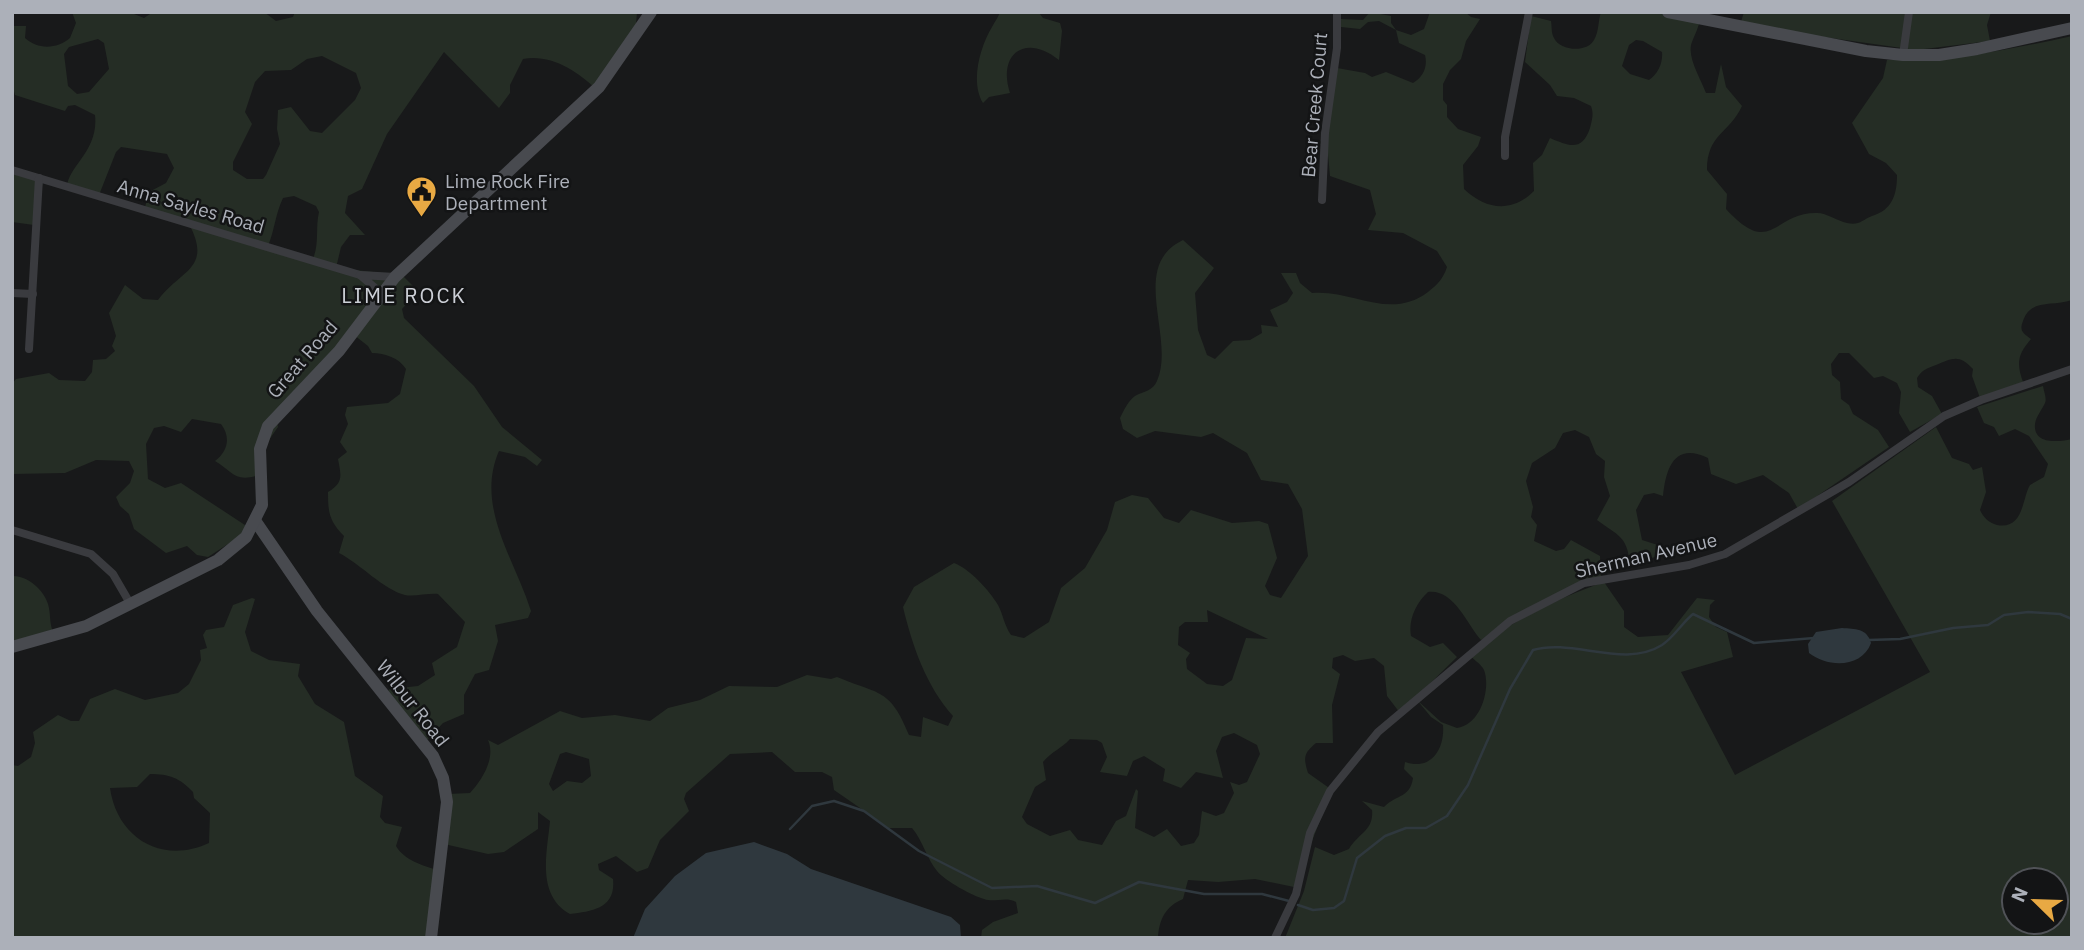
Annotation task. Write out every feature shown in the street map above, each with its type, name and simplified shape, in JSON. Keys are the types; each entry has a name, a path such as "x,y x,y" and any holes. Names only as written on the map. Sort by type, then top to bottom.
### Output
{"street":[{"name":"Great Road","path":"256,522 262,505 260,449 264,432 339,352 395,277 599,87 651,12"},
{"name":"Bear Creek Court","path":"1322,200 1325,133 1337,48 1337,12"},
{"path":"1505,156 1506,136 1529,12"},
{"path":"1668,12 1866,51 1903,55 1939,55 1977,49 2072,28"},
{"path":"1903,55 1909,12"},
{"name":"Anna Sayles Road","path":"12,170 360,275 395,277"},
{"path":"29,349 39,178"},
{"name":"Anna Sayles Road","path":"360,275 381,293"},
{"path":"12,293 33,294"},
{"name":"Sherman Avenue","path":"1275,938 1296,894 1310,833 1330,791 1378,732 1510,621 1591,580 1689,565 1725,554 1849,482 1948,414 2072,369"},
{"path":"12,647 75,631 131,605 218,560 246,537 256,522"},
{"name":"Wilbur Road","path":"256,522 317,611 433,756 443,778 447,802 430,938"},
{"path":"12,530 91,554 113,574 131,605"}],"shaded area":[{"path":"72,12 129,12 144,18 153,12 264,12 276,21 293,17 295,12 637,12 636,24 596,89 563,65 544,59 523,59 510,85 510,93 499,108 444,52 387,134 362,189 348,196 345,213 365,235 350,235 341,247 336,268 402,275 418,291 402,309 404,318 474,386 502,427 542,460 537,466 525,457 499,451 491,492 500,532 531,611 528,618 495,625 498,641 489,670 475,674 464,695 464,714 443,723 425,742 383,695 390,689 418,686 435,675 432,663 457,647 465,622 438,594 408,595 397,592 339,553 344,536 332,521 328,505 328,492 337,485 340,478 338,459 347,452 340,442 348,424 345,415 347,407 388,403 400,394 406,369 396,359 372,353 368,346 354,335 277,423 278,427 262,450 256,476 238,477 215,461 227,444 221,424 192,419 181,432 164,426 154,428 146,444 148,479 165,488 181,483 251,529 208,557 197,555 187,546 166,553 134,529 129,514 120,506 116,497 130,483 134,471 129,461 96,460 65,473 12,474 12,384 16,379 49,373 59,380 85,381 92,372 93,360 106,359 115,351 112,346 116,336 109,313 125,285 143,299 158,300 196,260 195,239 189,224 144,211 149,192 166,183 174,168 167,154 121,147 116,152 99,195 67,187 72,172 92,138 95,115 75,105 68,106 65,111 15,95 12,84 12,26 26,26 25,38 36,45 48,47 70,38 76,23","holes":["98,39 104,43 109,69 89,92 77,94 68,86 64,54 69,47","322,56 356,73 361,88 355,100 322,133 310,131 291,107 278,110 277,129 280,144 263,179 247,179 233,170 233,162 252,124 245,112 255,82 265,71 291,70 307,59","294,196 316,206 319,212 316,249 312,261 268,246 283,198"]},
{"path":"1000,12 1039,13 1043,18 1060,23 1062,31 1059,60 1036,48 1017,51 1008,67 1010,93 989,97 983,103 977,85 978,65 984,44"},
{"path":"1370,12 1391,16 1391,23 1396,30 1379,21 1368,22 1360,29 1341,27 1341,19 1363,20"},
{"path":"1430,12 1465,12 1480,19 1466,41 1461,59 1450,70 1443,84 1443,100 1447,105 1447,117 1458,129 1481,137 1478,146 1463,165 1464,189 1490,205 1508,206 1534,191 1533,163 1542,155 1550,138 1569,145 1579,144 1587,136 1592,117 1591,106 1574,98 1557,96 1550,85 1525,62 1531,16 1551,21 1552,34 1557,42 1574,49 1586,47 1594,40 1601,12 1664,12 1700,20 1692,42 1691,54 1706,93 1715,93 1721,64 1726,87 1742,106 1715,141 1708,158 1707,170 1727,194 1726,209 1753,231 1763,232 1802,215 1817,213 1851,224 1858,223 1889,206 1896,189 1897,175 1886,163 1869,154 1852,123 1883,78 1887,60 1980,54 2072,36 2072,300 2043,304 2031,309 2027,314 2022,330 2031,339 2023,349 2020,359 2019,369 2023,382 1980,398 1972,376 1973,369 1960,359 1951,359 1923,371 1917,378 1918,387 1932,396 1942,414 1910,432 1899,413 1901,392 1897,383 1883,376 1874,378 1849,353 1839,353 1831,364 1832,375 1840,382 1841,399 1849,405 1853,414 1878,430 1889,447 1798,509 1789,493 1763,475 1736,484 1711,474 1708,458 1697,454 1680,455 1670,467 1663,496 1654,493 1644,495 1636,510 1642,540 1664,547 1666,554 1630,564 1624,542 1597,520 1610,496 1604,477 1605,461 1596,454 1589,437 1575,430 1563,433 1555,448 1532,463 1526,481 1533,507 1531,517 1537,525 1534,541 1556,551 1564,549 1571,540 1600,556 1601,577 1481,640 1452,601 1437,593 1428,592 1414,612 1411,636 1430,647 1443,643 1457,657 1400,713 1387,696 1384,666 1374,658 1355,661 1343,655 1333,658 1332,668 1340,674 1332,705 1333,743 1316,743 1305,759 1308,773 1332,790 1294,887 1255,879 1218,882 1188,880 1183,899 1172,905 1164,914 1158,938 981,938 982,930 993,922 1018,913 1016,902 984,899 952,883 934,866 912,828 889,828 834,790 832,777 822,772 795,772 772,752 730,754 686,793 684,799 689,811 660,840 648,868 637,872 616,856 598,864 599,870 613,879 613,889 607,902 595,909 570,914 559,906 552,896 546,872 550,821 538,812 538,829 504,852 488,854 444,844 448,794 470,793 479,782 489,761 488,740 498,745 560,711 582,718 615,715 650,721 668,708 700,700 729,686 777,687 807,675 831,679 837,677 882,695 896,709 909,735 921,737 923,717 948,726 953,716 935,692 921,664 903,607 914,587 954,563 973,575 990,593 1011,635 1024,638 1049,622 1061,588 1085,568 1107,530 1115,502 1132,495 1148,498 1164,518 1179,523 1191,510 1232,523 1259,521 1268,524 1277,558 1265,586 1270,595 1281,598 1308,556 1302,509 1288,484 1261,480 1247,453 1213,433 1201,437 1155,431 1137,438 1123,429 1120,418 1135,396 1151,389 1157,381 1161,364 1156,304 1158,267 1167,252 1183,240 1214,268 1195,293 1198,330 1207,355 1215,359 1233,341 1250,340 1262,333 1261,325 1278,327 1270,310 1287,302 1293,293 1281,273 1296,273 1300,283 1312,293 1342,295 1385,304 1414,300 1440,281 1447,267 1437,251 1403,233 1368,230 1376,214 1370,190 1330,176 1326,133 1337,68 1365,73 1372,77 1386,72 1413,83 1424,71 1425,55 1399,43 1396,30 1411,35 1424,29","holes":["1636,40 1643,41 1662,52 1659,68 1649,80 1630,74 1622,66 1629,45","1207,610 1268,639 1246,638 1232,680 1223,686 1207,684 1187,669 1186,659 1190,653 1178,645 1179,627 1185,622 1208,622","1234,733 1257,745 1260,754 1247,782 1239,785 1230,782 1234,793 1224,813 1216,816 1202,811 1199,835 1194,843 1181,846 1167,829 1154,837 1135,828 1136,789 1126,816 1116,821 1102,845 1078,840 1070,830 1050,836 1027,824 1022,817 1035,787 1046,780 1043,762 1070,739 1097,740 1102,743 1107,757 1100,772 1127,776 1133,761 1144,756 1165,769 1163,781 1181,788 1196,772 1223,778 1216,751 1222,737","566,752 589,759 591,776 582,783 567,781 553,791 549,784 560,754"]},
{"path":"1744,12 1991,12 1987,25 1990,41 1916,50 1740,25"},
{"path":"12,171 43,182 34,225 12,222"},
{"path":"2043,386 2046,401 2035,424 2038,436 2048,440 2072,439 2072,938 1285,938 1304,891 1315,847 1334,855 1349,849 1371,823 1372,810 1362,801 1384,807 1402,795 1409,789 1413,778 1404,769 1405,762 1422,764 1429,761 1438,750 1443,725 1431,717 1417,700 1441,722 1457,728 1465,725 1478,713 1486,686 1484,670 1468,654 1516,622 1568,596 1604,582 1624,611 1624,627 1638,637 1668,635 1697,598 1715,600 1710,605 1709,617 1716,627 1727,632 1733,657 1681,672 1735,775 1930,672 1832,501 1936,427 1952,458 1969,464 1973,470 1982,467 1986,492 1980,510 1985,517 1997,525 2012,523 2021,512 2030,485 2044,477 2048,464 2029,436 2015,429 1999,436 1994,427 1984,423 1977,407"},
{"path":"12,576 29,581 43,594 48,604 53,632 12,648"},
{"path":"255,599 245,632 251,651 269,660 300,664 298,676 315,704 344,722 355,776 383,796 380,817 385,823 402,827 396,846 399,851 409,859 438,870 431,938 12,938 12,765 18,766 31,757 35,743 33,732 58,715 71,721 79,721 90,699 115,689 145,700 178,693 189,684 201,660 200,650 207,648 203,635 206,630 224,627 233,605","holes":["150,774 183,783 210,813 209,843 175,851 159,848 132,833 122,821 114,806 110,788 137,787"]},
{"path":"1842,628 1860,630 1867,634 1871,643 1860,657 1844,663 1835,663 1809,653 1808,644 1816,632"},
{"path":"754,842 787,854 811,869 951,917 960,925 961,938 633,938 645,909 675,876 706,853"}],"waterway":[{"path":"1869,640 1900,639 1953,628 1988,625 2004,615 2028,612 2060,614 2072,619"},
{"path":"1298,905 1313,910 1334,908 1344,901 1357,858 1385,836 1406,828 1426,828 1447,816 1468,785 1510,689 1533,650 1548,647 1615,654 1647,652 1666,642 1693,614 1754,643 1814,638"},
{"path":"790,829 812,806 834,801 864,811 919,851 992,888 1037,886 1095,903 1139,882 1204,894 1262,894 1289,901"}],"place":[{"name":"Lime Rock Fire Department","path":"422,219"}],"district":[{"name":"LIME ROCK","path":"404,295"}]}
